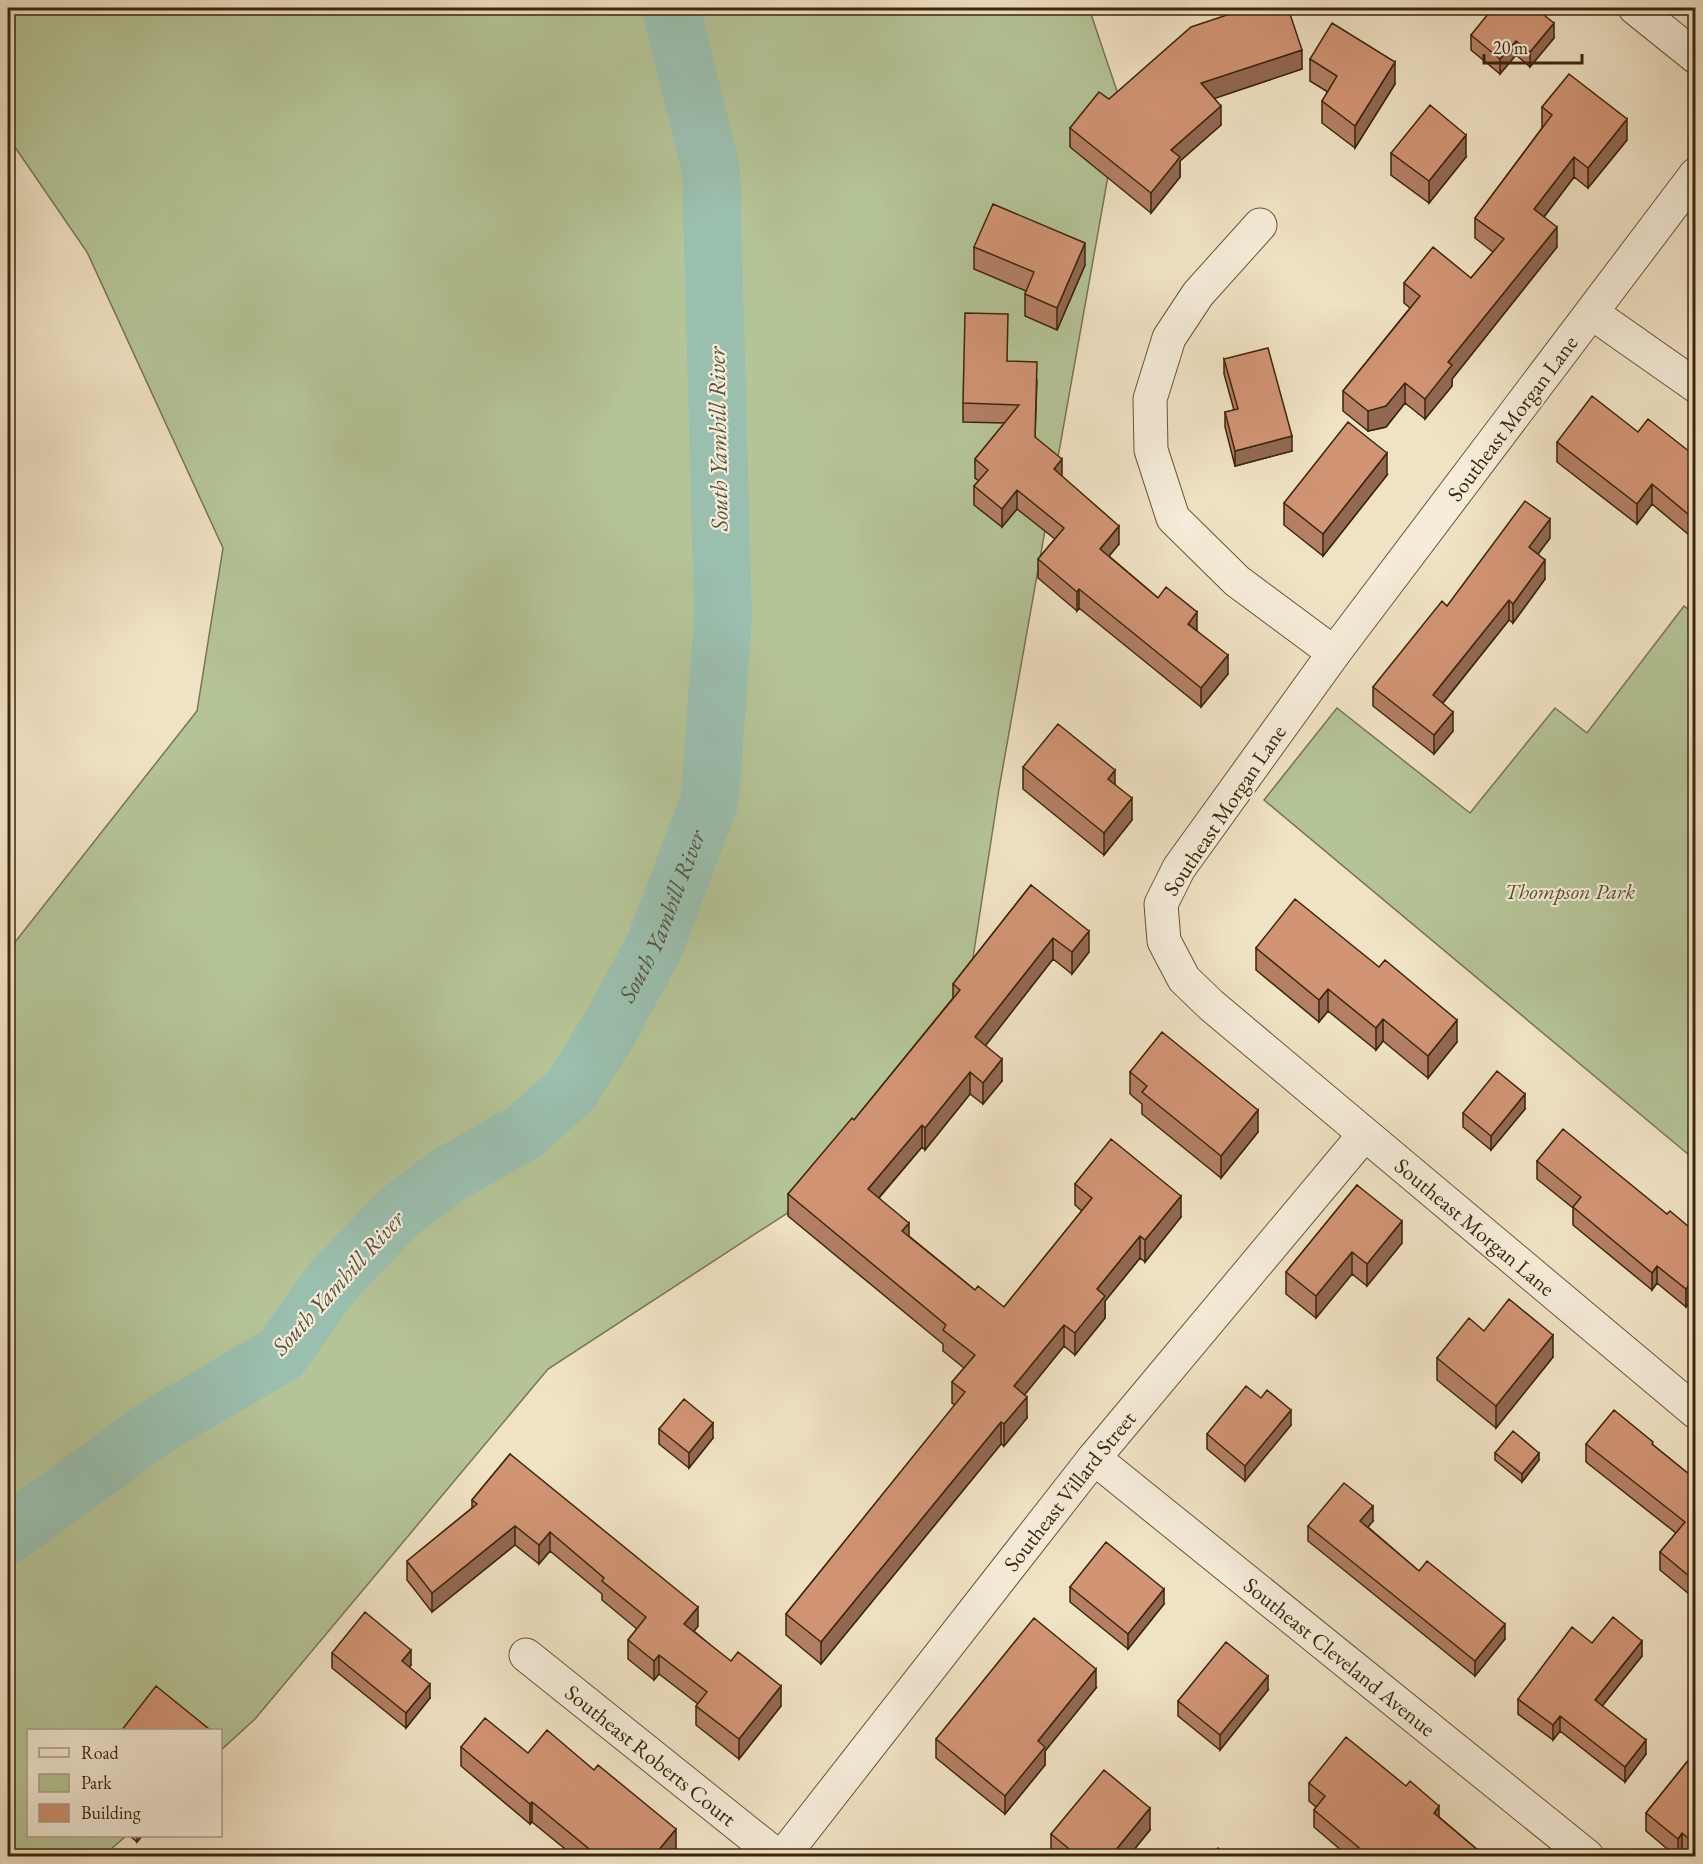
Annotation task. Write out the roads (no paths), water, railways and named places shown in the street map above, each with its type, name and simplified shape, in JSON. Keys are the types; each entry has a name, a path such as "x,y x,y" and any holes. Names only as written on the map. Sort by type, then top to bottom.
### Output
{"street":[{"path":"1635,8 1695,57"},
{"name":"Southeast Morgan Lane","path":"1695,174 1334,653 1179,868 1161,904 1164,941 1184,979 1235,1026 1695,1412"},
{"path":"1260,225 1198,294 1169,338 1150,399 1151,450 1173,518 1237,581 1334,653"},
{"path":"1592,313 1695,386"},
{"name":"Southeast Villard Street","path":"783,1857 1094,1458 1364,1135"},
{"name":"Southeast Cleveland Avenue","path":"1094,1458 1587,1857"},
{"name":"Southeast Roberts Court","path":"526,1654 777,1857"}],"waterway":[{"name":"South Yamhill River","path":"8,1535 156,1427 281,1354 332,1282 399,1212 448,1175 524,1132 572,1089 610,1028 655,945 710,799 723,617 711,170 671,8"}],"park label":[{"name":"Thompson Park","path":"1570,891"}]}
